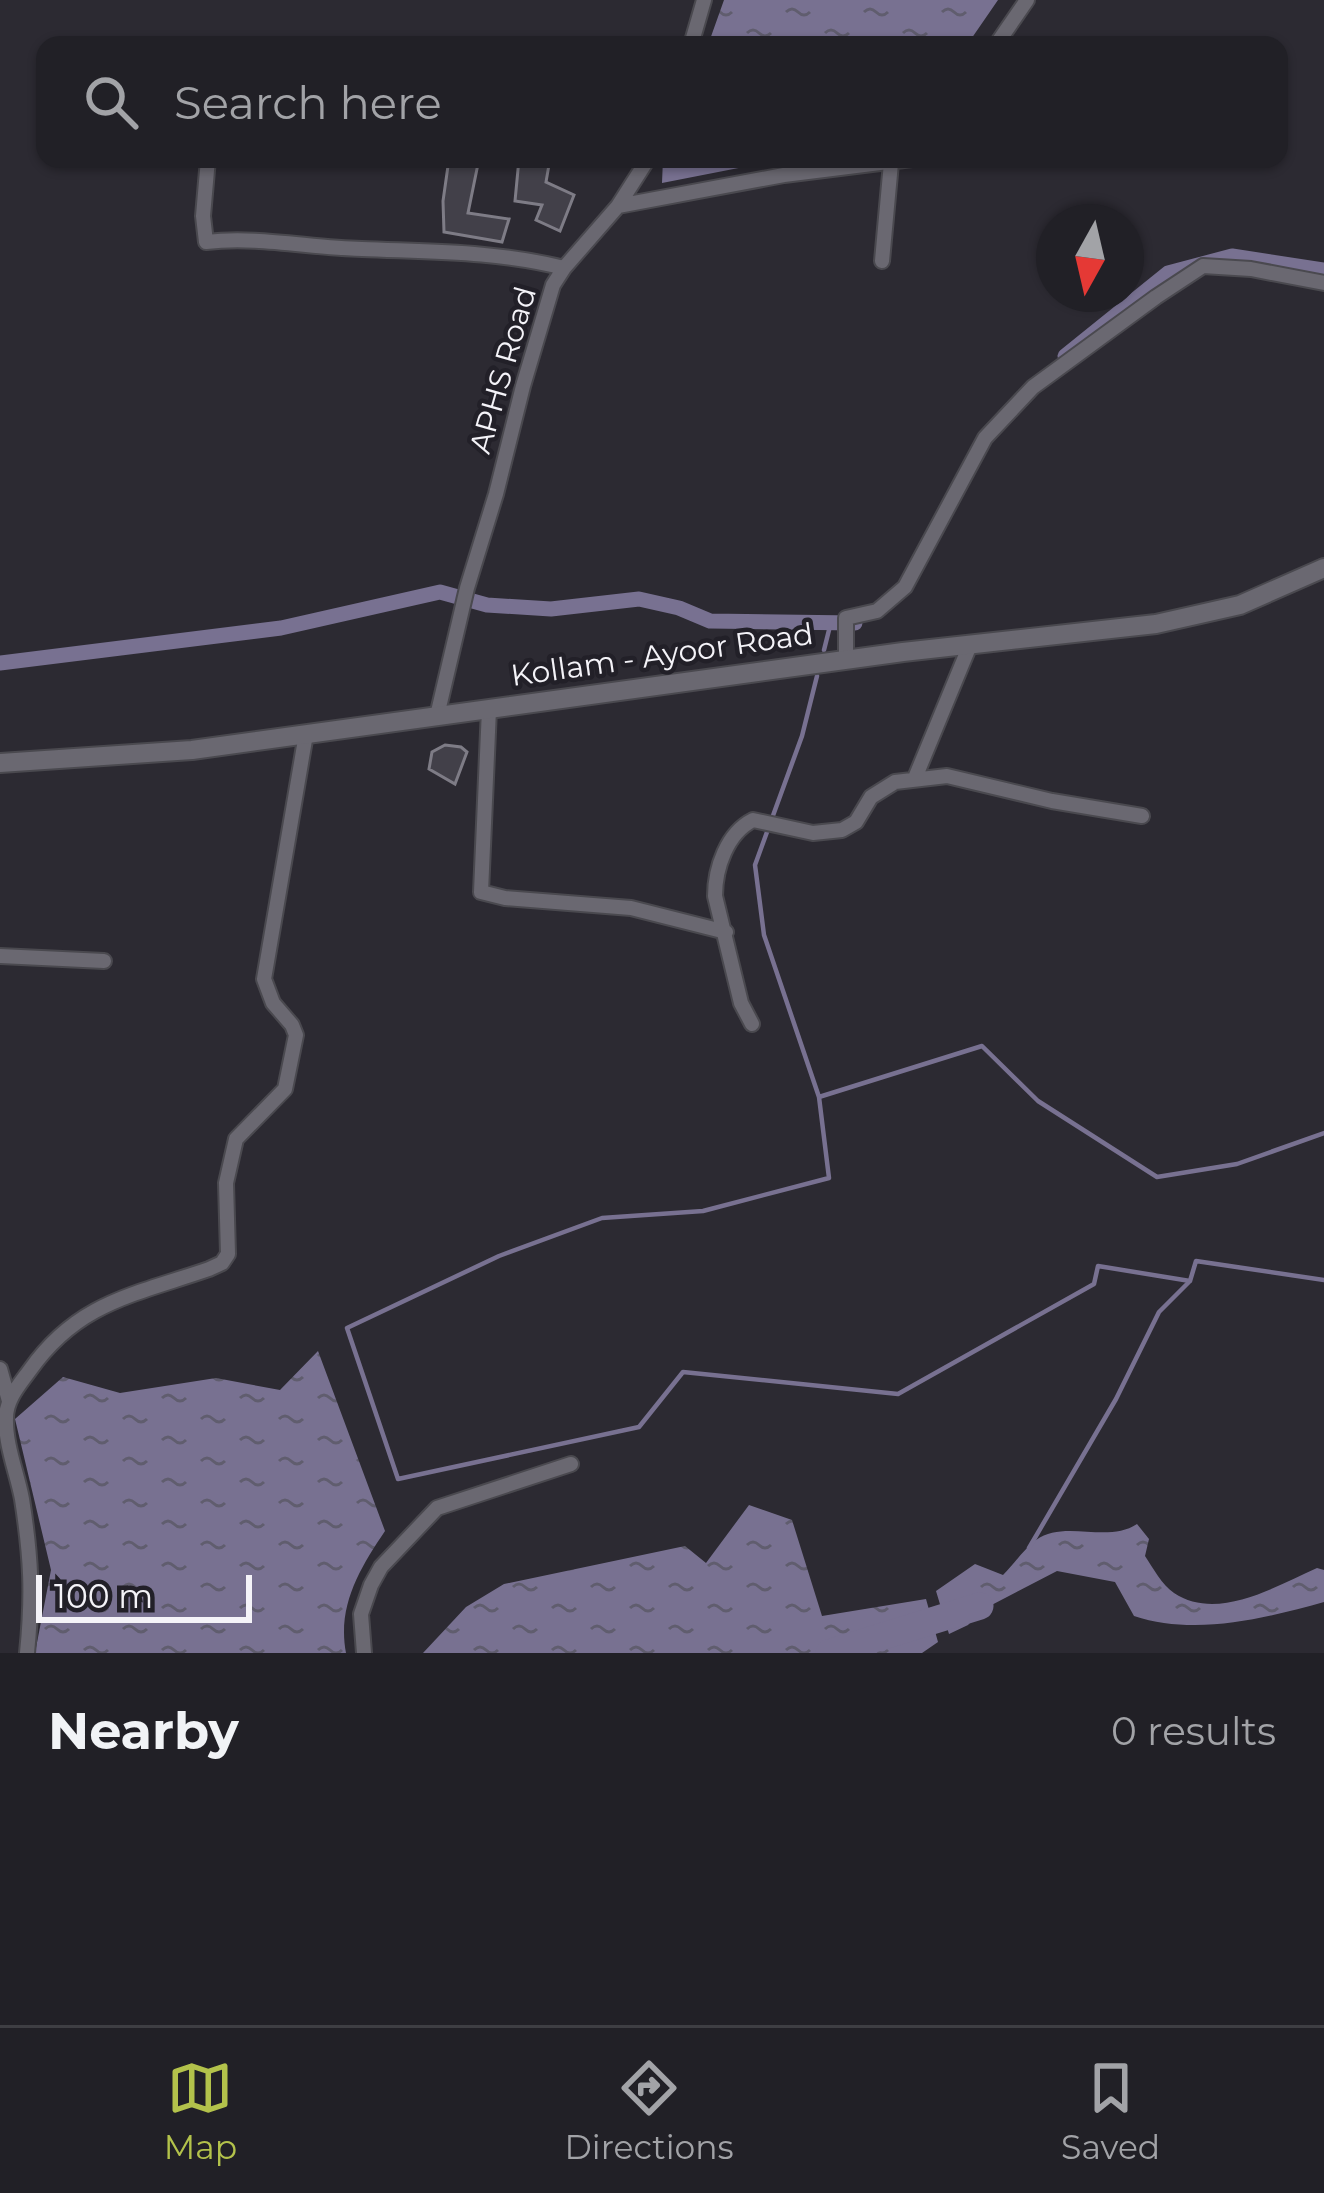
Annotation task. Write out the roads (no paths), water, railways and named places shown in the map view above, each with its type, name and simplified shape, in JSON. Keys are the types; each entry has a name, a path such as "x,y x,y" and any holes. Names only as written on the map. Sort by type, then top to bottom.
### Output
{"main road":[{"name":"Kollam - Ayoor Road","path":"0,763 193,750 846,659 1156,624 1240,605 1324,568"}],"street":[{"path":"694,36 704,0"},
{"path":"1002,36 1027,0"},
{"path":"207,168 202,238 206,242 445,249 564,268"},
{"name":"APHS Road","path":"437,716 467,588 553,285 618,206 642,168"},
{"path":"618,206 846,168"},
{"path":"882,262 891,168"},
{"path":"846,659 846,618 878,611 905,587 986,438 1033,387 1203,266 1251,269 1324,283"},
{"path":"915,778 970,645"},
{"path":"489,709 481,892 631,908 726,932"},
{"path":"9,1401 61,1331 84,1314 209,1269 229,1254 226,1183 236,1139 285,1089 296,1035 273,1004 264,979 306,734"},
{"path":"752,1024 741,1003 715,882 729,843 743,824 753,820 813,833 842,830 856,822 871,797 895,782 947,776 1142,816"},
{"path":"0,956 104,961"},
{"path":"0,1370 9,1401 8,1433 32,1562 28,1653"},
{"path":"364,1653 361,1614 371,1585 381,1567 437,1508 571,1464"}],"water":[{"path":"724,0 998,0 973,36 711,36"},
{"path":"663,168 738,168 662,183"},
{"path":"318,1351 385,1531 359,1573 348,1604 346,1653 35,1653 51,1570 15,1419 63,1377 120,1393 216,1378 280,1390"},
{"path":"749,1505 792,1520 822,1616 926,1599 938,1642 922,1653 423,1653 466,1607 504,1584 685,1546 706,1563"},
{"path":"1137,1524 1149,1539 1145,1556 1158,1576 1174,1593 1191,1601 1228,1603 1317,1568 1324,1570 1324,1602 1253,1619 1181,1625 1134,1616 1115,1582 1057,1571 982,1610 968,1625 949,1634 936,1591 975,1564 1003,1575 1047,1534 1113,1532"}],"waterway":[{"path":"1065,356 1168,273 1232,256 1324,270"},
{"path":"0,663 281,628 440,592 487,605 551,609 639,599 710,621 855,623"},
{"path":"824,650 831,622"},
{"path":"817,676 802,736 755,865 764,935 819,1097 829,1178 703,1211 602,1218 499,1256 347,1328 398,1479 639,1427 683,1372 898,1394 1094,1284 1098,1266 1190,1281 1196,1261 1324,1280"},
{"path":"819,1097 982,1046 1038,1101 1157,1177 1237,1164 1324,1133"},
{"path":"1029,1548 1116,1399 1159,1312 1190,1281"},
{"path":"829,1653 980,1606"}]}
